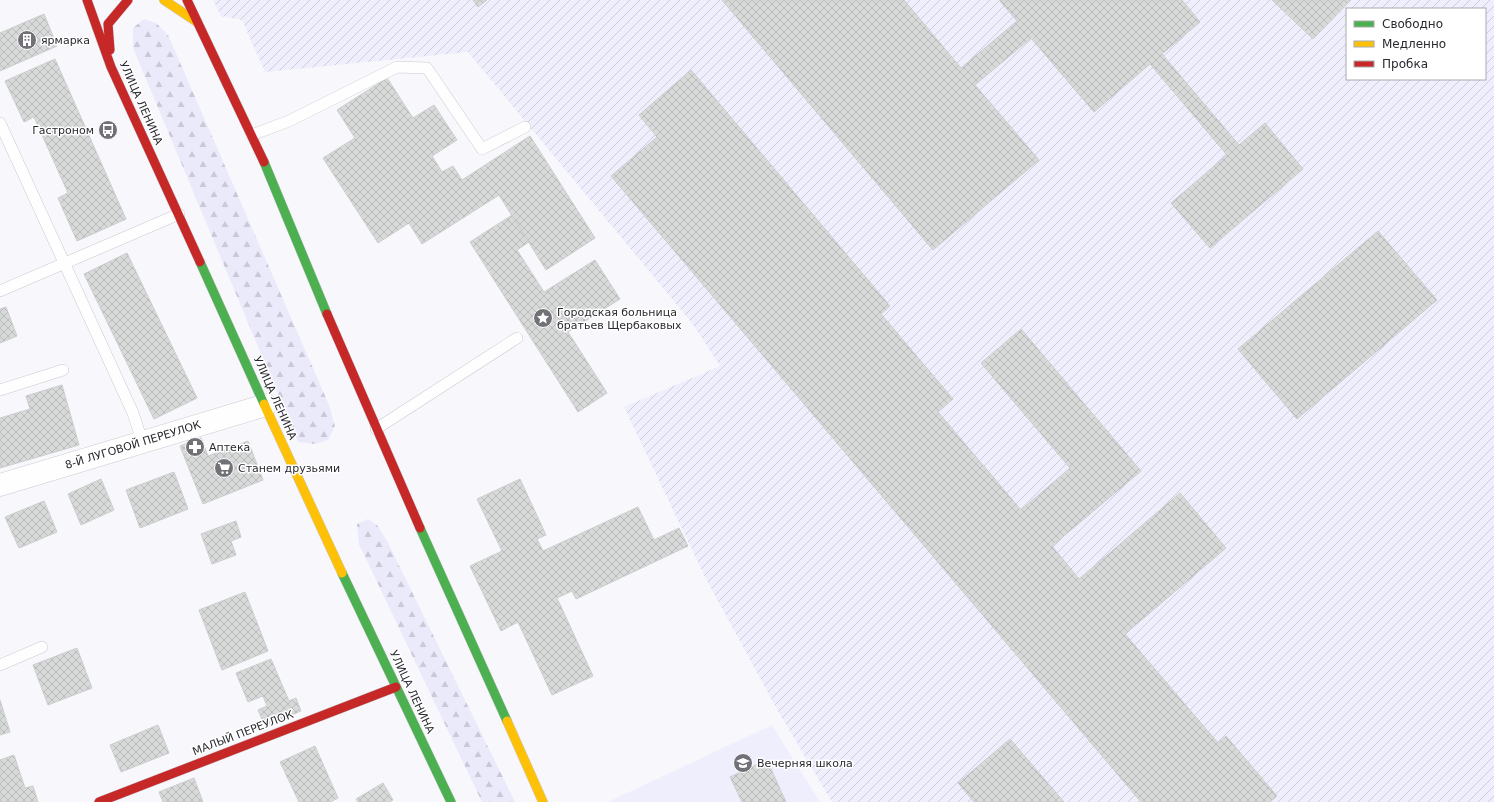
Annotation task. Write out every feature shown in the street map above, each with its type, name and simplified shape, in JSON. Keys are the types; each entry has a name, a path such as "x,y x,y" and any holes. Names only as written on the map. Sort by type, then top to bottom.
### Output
{"main road":[{"name":"УЛИЦА ЛЕНИНА","path":"87,0 112,67 178,214 306,496 451,802"},
{"path":"112,67 108,24 128,0"},
{"path":"164,0 198,23"},
{"path":"186,0 252,135 376,429 544,802"},
{"name":"МАЛЫЙ ПЕРЕУЛОК","path":"99,802 396,687"}],"street":[{"name":"8-Й ЛУГОВОЙ ПЕРЕУЛОК","path":"0,485 142,441 266,405"}],"lane":[{"path":"252,135 289,121 397,67 427,68 482,149 525,127"},
{"path":"0,123 133,413 142,441"},
{"path":"0,291 178,214"},
{"path":"376,429 517,338"},
{"path":"0,390 63,370"},
{"path":"0,665 42,647"}],"shaded area":[{"path":"213,0 1494,0 1494,802 832,802 778,711 706,579 624,407 720,366 692,323 468,52 265,72 242,20 221,16"},
{"name":"Вечерняя школа","path":"772,725 820,802 608,802"}],"green space":[{"path":"144,19 156,23 168,35 329,405 335,426 328,440 315,444 298,442 133,48 133,28"},
{"path":"368,519 377,525 387,541 515,802 482,802 359,544 357,524"}],"building":[{"path":"473,0 487,0 478,7"},
{"path":"722,0 904,0 961,68 1017,21 999,0 1182,0 1200,22 1162,54 1239,145 1265,123 1303,169 1210,248 1171,203 1227,155 1150,64 1094,112 1031,38 975,85 1039,160 933,250"},
{"path":"1272,0 1351,0 1313,39"},
{"name":"ярмарка","path":"44,14 57,46 0,71 0,33"},
{"path":"55,59 126,219 77,241 58,198 68,193 34,117 24,122 5,81"},
{"path":"691,70 890,306 881,314 953,399 938,412 1021,510 1070,468 981,363 1021,329 1141,471 1052,546 1079,579 1180,493 1226,548 1125,634 1218,743 1226,736 1277,796 1270,802 1141,802 611,176 657,137 639,115"},
{"path":"387,78 413,118 434,105 457,140 432,156 442,172 453,166 462,180 530,136 595,238 546,270 499,195 422,244 409,223 378,243 323,158 355,138 337,110"},
{"path":"512,215 529,242 517,250 544,292 595,260 620,299 568,332 607,393 578,412 470,242"},
{"path":"1378,231 1437,300 1297,419 1238,349"},
{"path":"127,253 197,398 154,419 84,274"},
{"path":"6,307 17,336 0,343 0,309"},
{"path":"62,385 79,445 0,468 0,418 30,409 26,396"},
{"name":"Станем друзьями","path":"201,438 208,456 248,441 263,480 203,504 180,446"},
{"path":"174,472 188,509 140,528 126,490"},
{"path":"101,479 114,510 81,525 68,494"},
{"path":"520,479 546,535 537,539 543,551 638,507 654,540 679,528 688,546 576,599 572,591 557,598 593,676 552,695 518,622 501,631 470,566 502,551 477,499"},
{"path":"44,501 57,532 19,548 5,517"},
{"path":"236,521 241,537 231,541 236,555 212,564 201,534"},
{"path":"245,592 268,651 222,670 199,610"},
{"path":"77,648 92,688 48,705 33,665"},
{"path":"271,659 289,701 296,698 301,711 265,726 258,710 267,706 263,696 248,702 236,673"},
{"path":"0,700 10,732 0,735"},
{"path":"158,725 169,753 121,772 110,745"},
{"path":"1010,739 1064,802 974,802 958,783"},
{"path":"315,746 338,798 330,802 299,802 280,762"},
{"path":"14,755 25,788 33,786 38,802 0,802 0,760"},
{"path":"767,760 786,802 742,802 730,777"},
{"path":"194,778 203,802 163,802 159,792"},
{"path":"383,783 393,800 389,802 358,802 356,799"}],"traffic: fast":[{"path":"264,162 327,314"},
{"path":"200,262 264,404"},
{"path":"420,528 507,721"},
{"path":"342,573 451,802"}],"traffic: slow":[{"path":"164,0 197,22"},
{"path":"264,404 342,573"},
{"path":"507,721 543,802"}],"traffic: jam":[{"path":"87,0 111,67 200,262"},
{"path":"110,50 108,24 128,0"},
{"path":"187,0 264,162"},
{"path":"327,314 420,528"},
{"path":"99,802 396,687"}],"place":[{"name":"ярмарка","path":"27,40"},
{"name":"Гастроном","path":"108,130"},
{"name":"Городская больница братьев Щербаковых","path":"543,318"},
{"name":"Аптека","path":"195,447"},
{"name":"Станем друзьями","path":"224,468"},
{"name":"Вечерняя школа","path":"743,763"}]}
